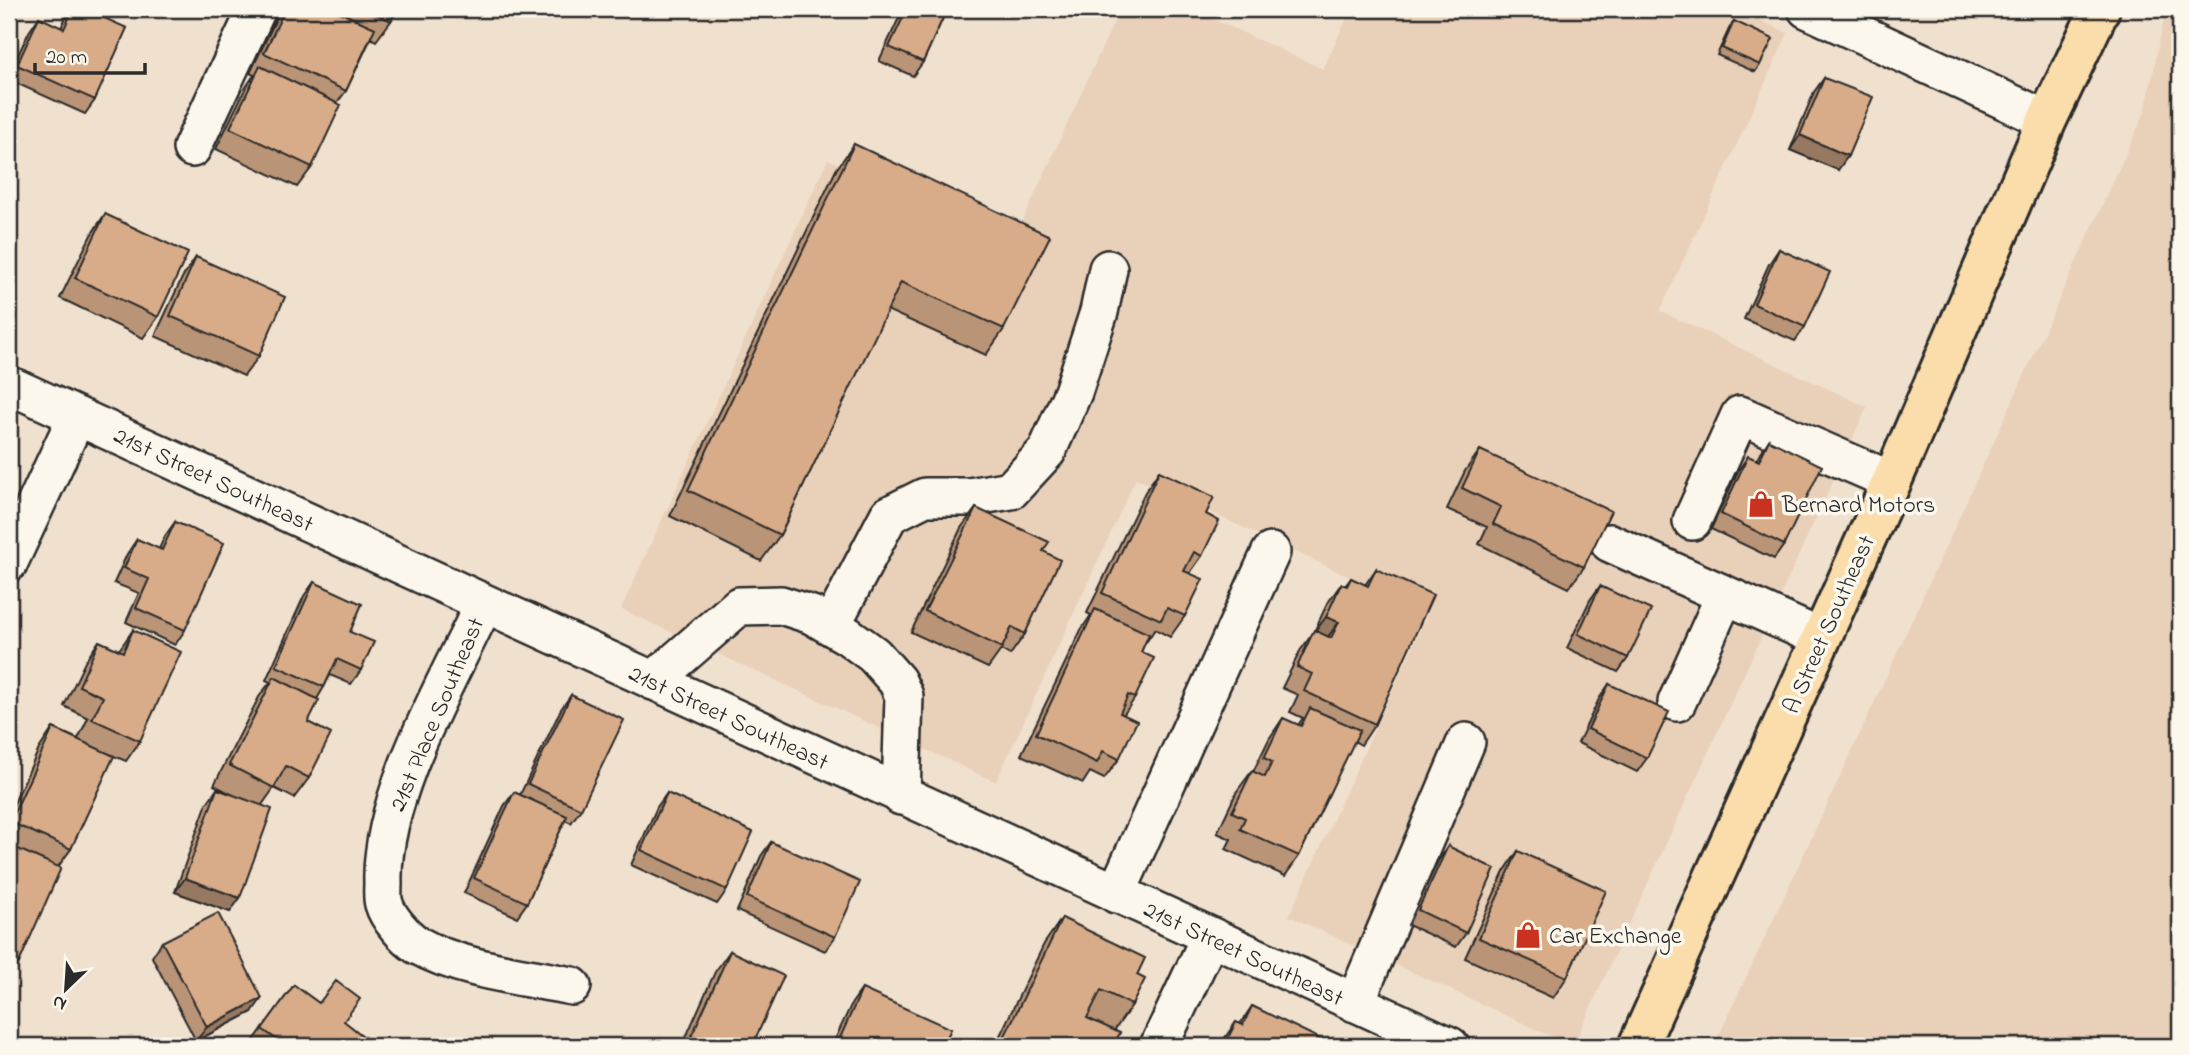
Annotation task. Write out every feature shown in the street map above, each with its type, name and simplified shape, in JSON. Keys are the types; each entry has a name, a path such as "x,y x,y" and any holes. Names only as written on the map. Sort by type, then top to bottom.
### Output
{"main road":[{"name":"A Street Southeast","path":"1638,1046 1892,481 2047,120 2100,9"}],"street":[{"path":"192,148 257,9"},
{"path":"1807,9 2047,120"},
{"path":"831,626 889,515 925,496 970,497 1011,490 1047,451 1073,393 1099,312 1108,269"},
{"name":"21st Street Southeast","path":"9,385 1450,1046"},
{"path":"1692,521 1740,415 1892,481"},
{"path":"9,562 77,416"},
{"path":"1610,543 1821,638"},
{"path":"1116,894 1271,552"},
{"path":"1677,702 1725,595"},
{"name":"21st Place Southeast","path":"484,604 403,779 387,831 382,868 384,904 397,926 416,944 450,958 497,972 572,986"},
{"path":"653,681 738,606 782,604 812,615 874,655 897,681 904,696 901,796"},
{"path":"1354,1003 1466,742"},
{"path":"1159,1046 1210,937"}],"shaded area":[{"path":"1120,9 1191,9 1323,69 1351,9 1735,9 1788,33 1660,311 1867,407 1573,1046 1289,916 1428,613 1136,478 996,782 621,609 828,159 1012,244"},
{"path":"2166,9 2180,9 2180,1046 1714,1046 2145,112"}],"building":[{"path":"73,9 84,9 127,28 95,100 17,65 39,17 64,29"},
{"path":"285,9 333,9 375,28 346,91 264,53"},
{"path":"366,9 397,9 391,21"},
{"path":"907,9 947,9 923,62 889,47"},
{"path":"1734,21 1773,39 1760,65 1722,48"},
{"path":"9,56 18,60 9,80"},
{"path":"260,66 341,105 312,167 230,128"},
{"path":"1824,78 1873,97 1848,156 1800,135"},
{"path":"854,144 1050,236 1004,329 901,282 780,535 688,490"},
{"path":"105,214 188,253 158,317 75,278"},
{"path":"1779,249 1830,272 1805,327 1754,304"},
{"path":"196,257 285,297 259,356 170,316"},
{"name":"Bernard Motors","path":"1769,440 1822,466 1784,545 1721,514 1748,456 1759,461"},
{"path":"1480,450 1611,511 1584,567 1493,524 1501,507 1462,488"},
{"path":"1159,471 1214,497 1206,514 1219,521 1202,556 1194,552 1184,571 1203,579 1185,616 1167,608 1161,620 1102,593"},
{"path":"976,508 1049,542 1043,551 1060,560 1025,634 1012,627 1002,648 925,611"},
{"path":"175,522 224,543 185,630 136,608 149,579 124,568 137,539 162,550"},
{"path":"1376,569 1433,595 1375,724 1304,691 1312,674 1297,667 1314,630 1331,638 1339,622 1326,617 1341,584 1347,586 1351,578 1368,586"},
{"path":"314,582 362,604 350,632 374,642 361,670 337,659 324,687 276,666"},
{"path":"1600,586 1651,610 1628,658 1578,634"},
{"path":"1095,609 1149,634 1141,652 1154,658 1135,698 1128,695 1120,713 1137,721 1119,759 1103,751 1097,763 1036,734"},
{"path":"133,630 181,652 140,741 92,719 103,697 79,686 99,641 123,652"},
{"path":"274,677 319,700 308,722 331,734 309,778 286,766 274,788 229,765"},
{"path":"1609,684 1669,712 1647,758 1588,729"},
{"path":"571,695 624,720 581,809 528,784"},
{"path":"1310,708 1360,730 1299,856 1240,829 1245,818 1232,812 1252,771 1265,777 1272,762 1264,758 1283,718 1301,726"},
{"path":"53,728 114,756 71,849 10,822"},
{"path":"217,789 272,809 240,898 185,878"},
{"path":"514,792 567,816 527,903 474,878"},
{"path":"667,793 753,832 727,890 641,850"},
{"path":"771,842 860,882 835,937 747,897"},
{"path":"9,845 61,868 19,963 9,958"},
{"path":"1448,846 1495,869 1466,933 1418,910"},
{"name":"Car Exchange","path":"1518,851 1606,891 1567,977 1479,938"},
{"path":"218,913 262,998 207,1027 162,942"},
{"path":"1062,918 1145,958 1137,975 1145,979 1132,1005 1101,990 1087,1018 1120,1033 1113,1046 1000,1046"},
{"path":"730,951 784,976 752,1046 687,1046"},
{"path":"336,981 360,999 344,1021 368,1040 363,1046 286,1046 262,1029 294,985 319,1003"},
{"path":"862,989 951,1029 943,1046 853,1046 839,1040"},
{"path":"1252,1006 1331,1044 1224,1046 1236,1022 1243,1025"},
{"path":"426,1038 444,1046 423,1046"}],"place":[{"name":"Bernard Motors","path":"1761,504"},
{"name":"Car Exchange","path":"1528,935"}]}
